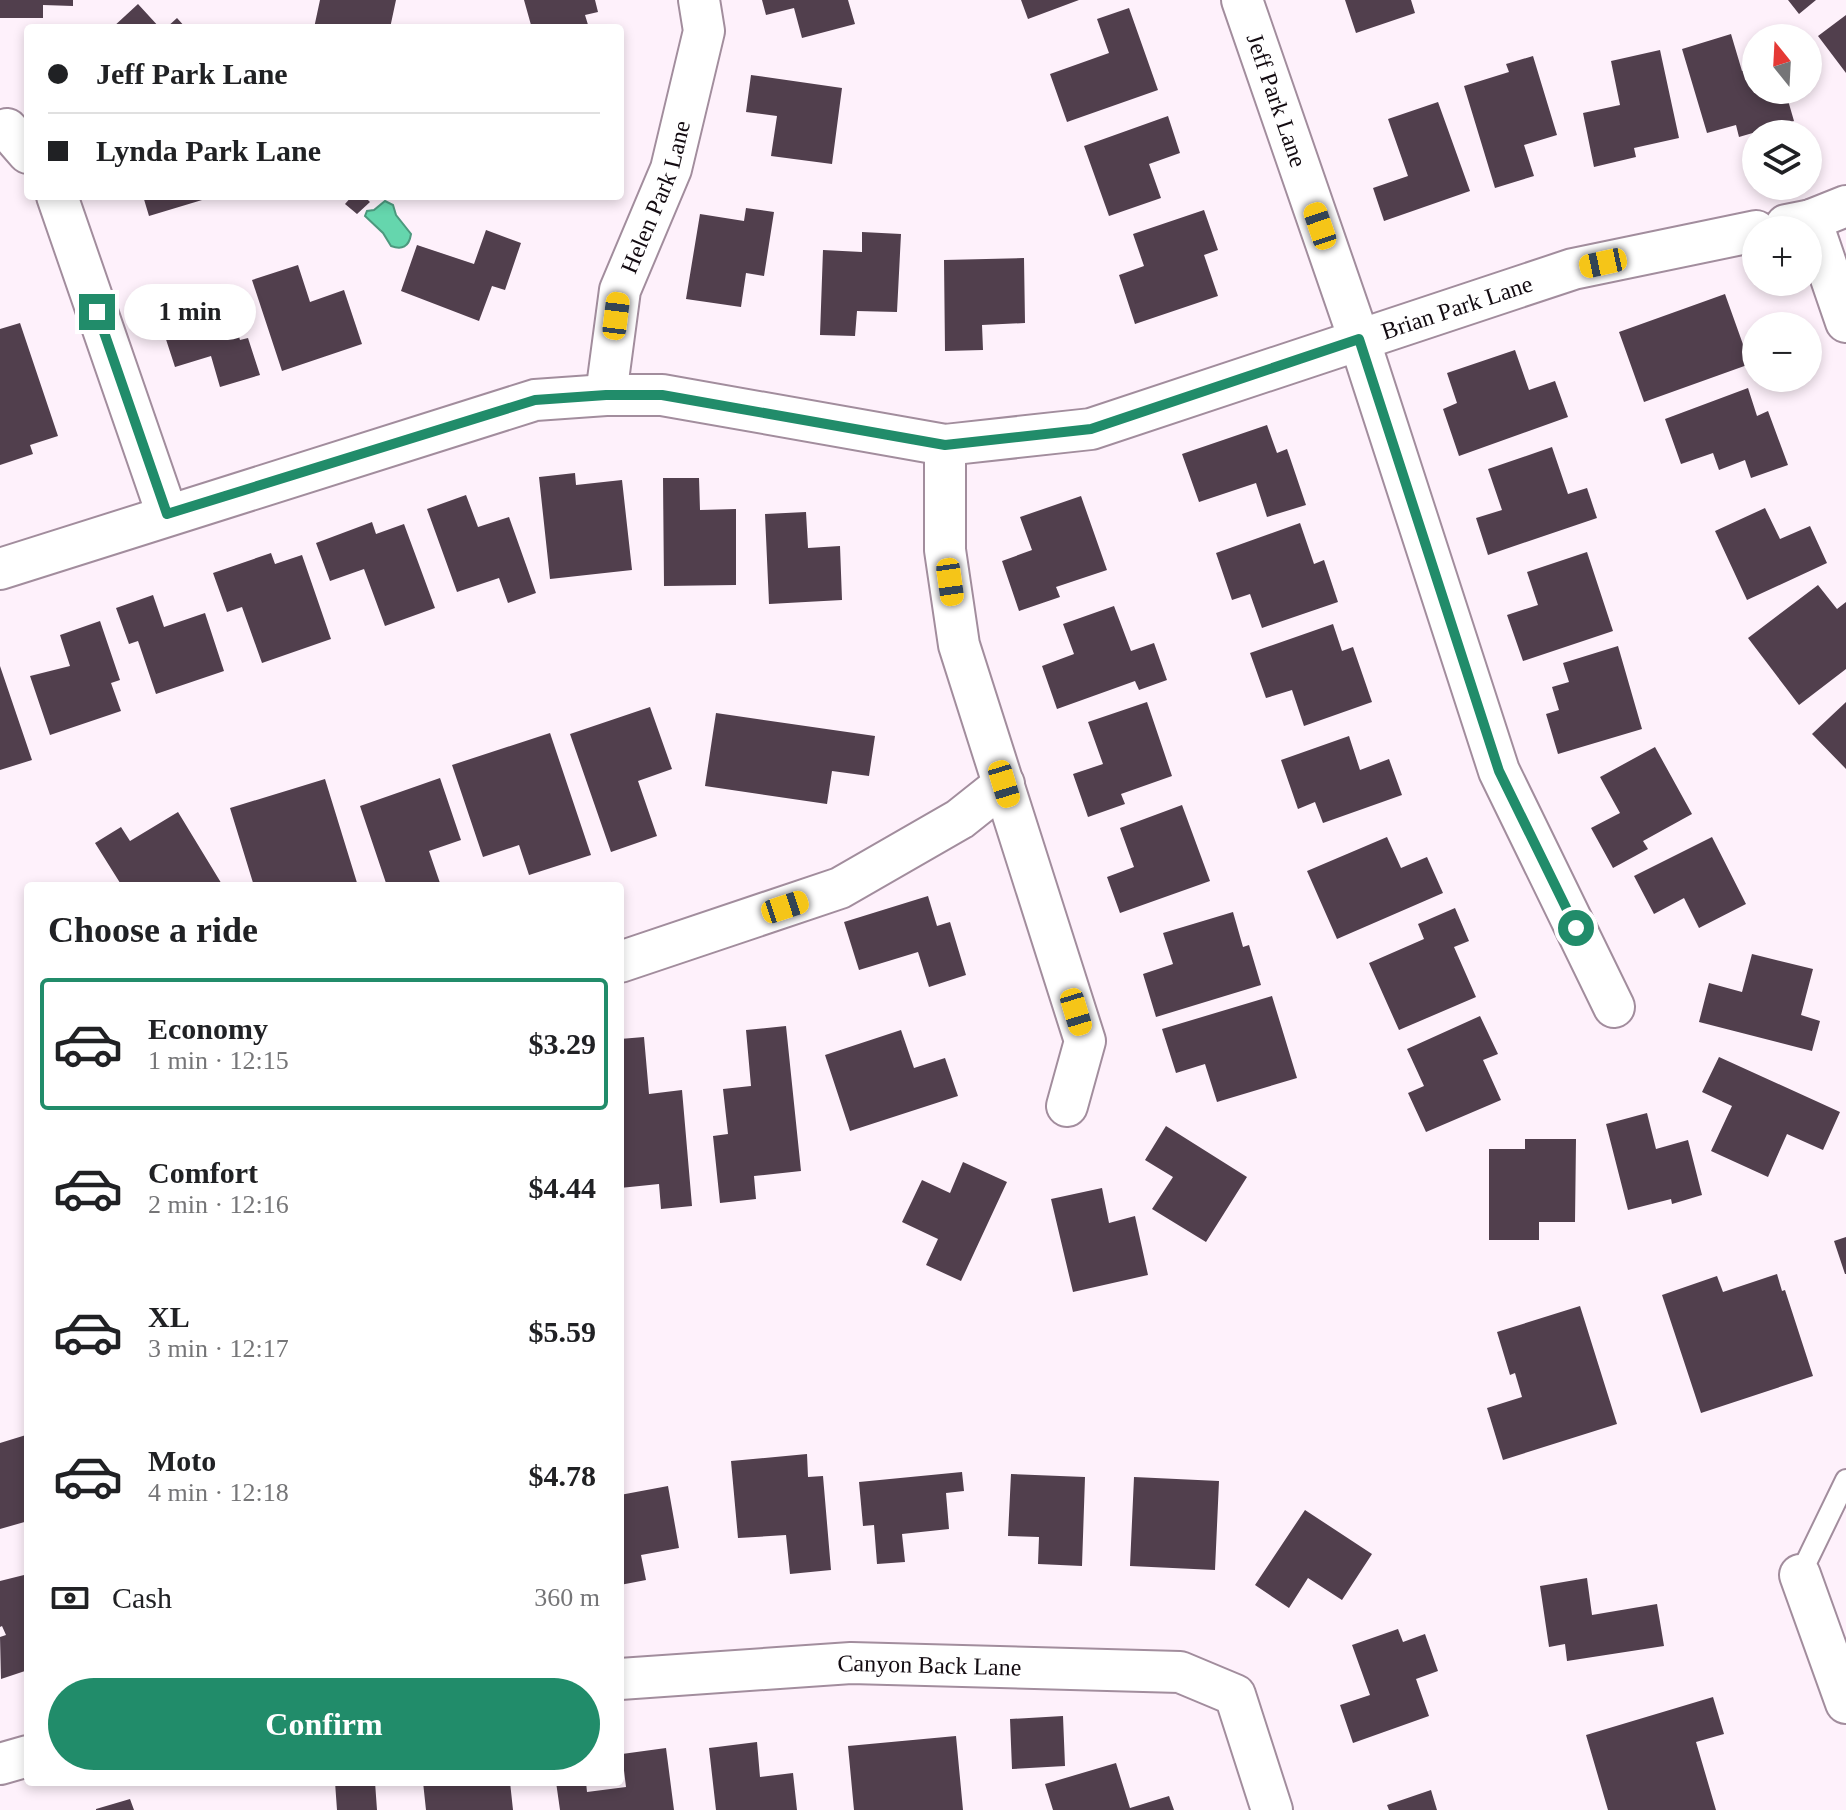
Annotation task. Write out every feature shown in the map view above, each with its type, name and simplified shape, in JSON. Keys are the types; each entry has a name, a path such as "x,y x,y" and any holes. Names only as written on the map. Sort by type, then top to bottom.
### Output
{"street":[{"name":"Helen Park Lane","path":"606,395 620,290 671,169 704,31 699,0"},
{"name":"Jeff Park Lane","path":"1242,0 1359,339 1499,771 1614,1007"},
{"path":"58,200 167,514"},
{"path":"1829,213 1846,322"},
{"name":"Brian Park Lane","path":"0,569 535,400 662,395 945,445 1091,429 1573,269 1742,234"},
{"path":"945,445 945,550 959,645 1085,1041 1067,1106"},
{"path":"624,961 840,888 960,819 1004,784"},
{"path":"1800,1575 1846,1703"},
{"name":"Canyon Back Lane","path":"624,1679 851,1663 1180,1672 1235,1695 1272,1810"},
{"path":"0,1764 24,1757"}],"lane":[{"path":"1800,1575 1846,1480"}],"shaded area":[{"path":"385,201 393,205 396,215 411,234 404,246 391,246 383,233 365,216 367,211 374,210"}],"building":[{"path":"0,0 73,0 73,6 43,5 43,18 0,18"},
{"path":"320,0 396,0 391,24 315,24"},
{"path":"524,0 595,0 598,12 585,15 588,24 531,24"},
{"path":"762,0 848,0 855,24 802,38 794,8 766,15"},
{"path":"1021,0 1079,0 1028,19"},
{"path":"1345,0 1411,0 1415,13 1356,33"},
{"path":"1788,0 1816,0 1799,14"},
{"path":"138,4 156,24 116,24"},
{"path":"1129,8 1158,90 1067,122 1050,74 1109,53 1097,19"},
{"path":"1846,15 1846,73 1822,41 1822,33"},
{"path":"1731,34 1742,71 1742,104 1789,104 1794,120 1742,120 1742,136 1739,137 1736,125 1707,133 1682,49"},
{"path":"1660,50 1679,138 1634,148 1636,157 1594,167 1583,113 1620,105 1611,61"},
{"path":"1533,56 1557,135 1524,145 1534,176 1495,188 1464,86 1509,72 1506,64"},
{"path":"751,75 842,88 832,164 771,156 777,116 746,112"},
{"path":"1438,102 1470,191 1384,221 1373,188 1408,176 1388,119"},
{"path":"1168,116 1180,153 1149,164 1161,198 1109,216 1084,146"},
{"path":"144,200 202,200 149,216"},
{"path":"348,200 370,202 357,214 345,204"},
{"path":"746,208 774,212 764,276 746,273 741,307 686,299 700,214 744,221"},
{"path":"1204,210 1218,250 1204,255 1218,296 1135,324 1119,275 1144,266 1133,234"},
{"path":"486,230 521,243 505,290 492,286 479,321 401,291 417,245 474,264"},
{"path":"862,232 901,234 897,312 857,311 855,336 820,335 823,250 862,252"},
{"path":"1024,258 1025,323 982,325 983,350 945,351 944,260"},
{"path":"298,265 310,302 344,290 362,344 282,371 252,280"},
{"path":"1725,294 1742,342 1742,367 1644,402 1619,332"},
{"path":"227,296 240,340 248,338 260,375 220,387 211,356 175,367 159,318"},
{"path":"20,323 58,436 30,445 33,454 0,465 0,329"},
{"path":"1515,350 1529,390 1555,381 1568,417 1459,456 1443,409 1457,403 1447,373"},
{"path":"1742,390 1749,392 1757,416 1768,411 1788,465 1751,478 1745,460 1719,470 1713,453 1681,464 1665,419"},
{"path":"1267,425 1277,453 1287,449 1306,505 1267,517 1256,483 1199,502 1182,454"},
{"path":"1552,447 1568,494 1587,488 1597,518 1488,555 1476,518 1502,510 1488,469"},
{"path":"575,473 576,485 622,480 632,570 550,579 539,477"},
{"path":"663,478 699,478 700,510 736,509 736,585 664,586"},
{"path":"466,495 478,527 509,517 536,593 508,603 499,578 457,592 427,509"},
{"path":"1081,496 1107,570 1056,587 1060,597 1019,611 1002,561 1032,550 1020,517"},
{"path":"1765,508 1780,539 1810,526 1827,563 1747,600 1715,531"},
{"path":"806,512 808,548 840,546 842,600 769,604 765,514"},
{"path":"372,522 376,534 404,524 435,608 385,626 364,569 330,581 316,543"},
{"path":"1300,523 1314,564 1324,560 1338,602 1262,628 1250,594 1232,600 1216,553"},
{"path":"1587,552 1613,631 1523,661 1507,615 1538,605 1527,572"},
{"path":"271,553 275,564 302,555 331,639 262,663 242,607 227,612 213,573"},
{"path":"1818,585 1837,609 1846,602 1846,669 1799,705 1748,638"},
{"path":"153,595 164,627 205,613 224,671 156,694 138,641 129,644 116,608"},
{"path":"1114,606 1131,651 1154,643 1167,680 1139,690 1135,681 1057,709 1042,666 1074,654 1063,624"},
{"path":"100,621 120,680 111,683 121,711 50,735 30,676 70,666 60,635"},
{"path":"1333,624 1342,651 1353,647 1372,702 1304,726 1292,690 1266,698 1250,653"},
{"path":"1618,646 1642,729 1558,754 1546,714 1559,710 1552,687 1569,682 1563,663"},
{"path":"0,666 32,760 0,770"},
{"path":"1147,702 1172,776 1121,794 1125,804 1088,817 1073,774 1103,764 1088,722"},
{"path":"1846,702 1846,769 1812,734"},
{"path":"650,707 672,769 638,781 657,836 611,852 570,734"},
{"path":"716,713 875,736 869,776 832,771 827,804 705,786"},
{"path":"550,733 591,855 529,875 519,845 483,857 452,765"},
{"path":"1349,736 1360,770 1389,759 1402,795 1323,823 1315,802 1298,809 1281,760"},
{"path":"1655,747 1692,814 1643,841 1648,849 1613,868 1591,828 1620,813 1600,777"},
{"path":"440,778 461,840 429,851 440,882 386,882 360,806"},
{"path":"325,779 357,882 253,882 230,808"},
{"path":"1182,805 1210,881 1120,913 1107,877 1134,867 1120,828"},
{"path":"178,812 221,882 119,882 95,843 121,827 130,841"},
{"path":"1387,837 1401,868 1427,857 1443,893 1337,939 1307,871"},
{"path":"1712,837 1746,904 1699,928 1684,898 1654,914 1634,876"},
{"path":"928,896 937,926 950,922 966,975 929,987 918,952 859,970 844,922"},
{"path":"1455,908 1469,941 1454,947 1476,997 1399,1030 1369,963 1424,939 1418,924"},
{"path":"1233,912 1243,947 1249,945 1261,985 1156,1017 1143,974 1173,964 1163,933"},
{"path":"1752,954 1813,969 1801,1015 1820,1021 1812,1051 1699,1022 1709,983 1742,992"},
{"path":"1272,996 1297,1078 1217,1102 1205,1064 1176,1073 1162,1029"},
{"path":"1480,1016 1498,1054 1483,1060 1501,1100 1426,1132 1408,1093 1424,1086 1407,1049"},
{"path":"786,1026 801,1171 754,1176 756,1199 720,1203 713,1136 728,1134 723,1089 751,1086 746,1030"},
{"path":"901,1030 914,1068 945,1058 958,1096 850,1131 825,1055"},
{"path":"644,1037 649,1094 682,1090 692,1206 661,1209 659,1184 624,1188 624,1039"},
{"path":"1719,1057 1840,1112 1823,1150 1787,1134 1768,1177 1711,1151 1732,1106 1702,1092"},
{"path":"1647,1113 1656,1149 1688,1140 1702,1195 1672,1204 1671,1199 1628,1210 1606,1124"},
{"path":"1166,1126 1247,1177 1206,1242 1152,1209 1173,1177 1145,1160"},
{"path":"1525,1139 1576,1139 1575,1222 1539,1222 1539,1240 1489,1240 1489,1149 1525,1149"},
{"path":"963,1162 1007,1182 961,1281 926,1265 938,1239 902,1222 922,1180 950,1193"},
{"path":"1102,1188 1109,1223 1135,1216 1148,1275 1073,1292 1051,1199"},
{"path":"1846,1237 1846,1274 1845,1274 1834,1241"},
{"path":"1777,1274 1813,1376 1701,1413 1662,1295 1717,1276 1723,1292"},
{"path":"1580,1306 1617,1424 1503,1460 1487,1408 1522,1397 1515,1373 1510,1375 1497,1332"},
{"path":"24,1436 24,1522 0,1529 0,1443"},
{"path":"807,1454 808,1477 823,1476 831,1570 790,1574 786,1535 738,1538 731,1461"},
{"path":"962,1472 964,1491 946,1493 949,1529 902,1534 905,1562 877,1564 874,1525 863,1526 859,1482"},
{"path":"1011,1474 1085,1477 1082,1566 1038,1564 1039,1537 1008,1536"},
{"path":"1134,1477 1219,1481 1215,1570 1130,1566"},
{"path":"668,1486 679,1548 641,1555 646,1580 624,1584 624,1494"},
{"path":"1305,1510 1372,1554 1342,1600 1308,1578 1289,1608 1255,1585"},
{"path":"24,1575 24,1671 1,1679 0,1637 6,1635 0,1627 0,1581"},
{"path":"1587,1578 1592,1615 1657,1604 1664,1646 1567,1661 1565,1644 1549,1647 1540,1586"},
{"path":"1398,1629 1403,1642 1425,1634 1438,1671 1416,1679 1429,1716 1353,1743 1340,1705 1370,1695 1352,1645"},
{"path":"1713,1697 1724,1734 1696,1742 1716,1810 1608,1810 1586,1735"},
{"path":"1063,1716 1065,1766 1012,1769 1010,1719"},
{"path":"956,1736 963,1810 854,1810 848,1746"},
{"path":"757,1742 760,1777 793,1773 797,1810 716,1810 709,1748"},
{"path":"666,1748 674,1810 560,1810 557,1786 586,1786 587,1792 626,1787 624,1754"},
{"path":"1116,1763 1130,1808 1169,1796 1174,1810 1053,1810 1045,1784"},
{"path":"335,1786 375,1786 377,1810 337,1810"},
{"path":"423,1786 510,1786 513,1810 426,1810"},
{"path":"1431,1790 1437,1810 1389,1810 1387,1805"},
{"path":"130,1799 134,1810 96,1810 96,1809"}],"route":[{"path":"97,312 167,514 535,400 662,395 945,445 1091,429 1359,339 1499,771 1576,928"}]}
